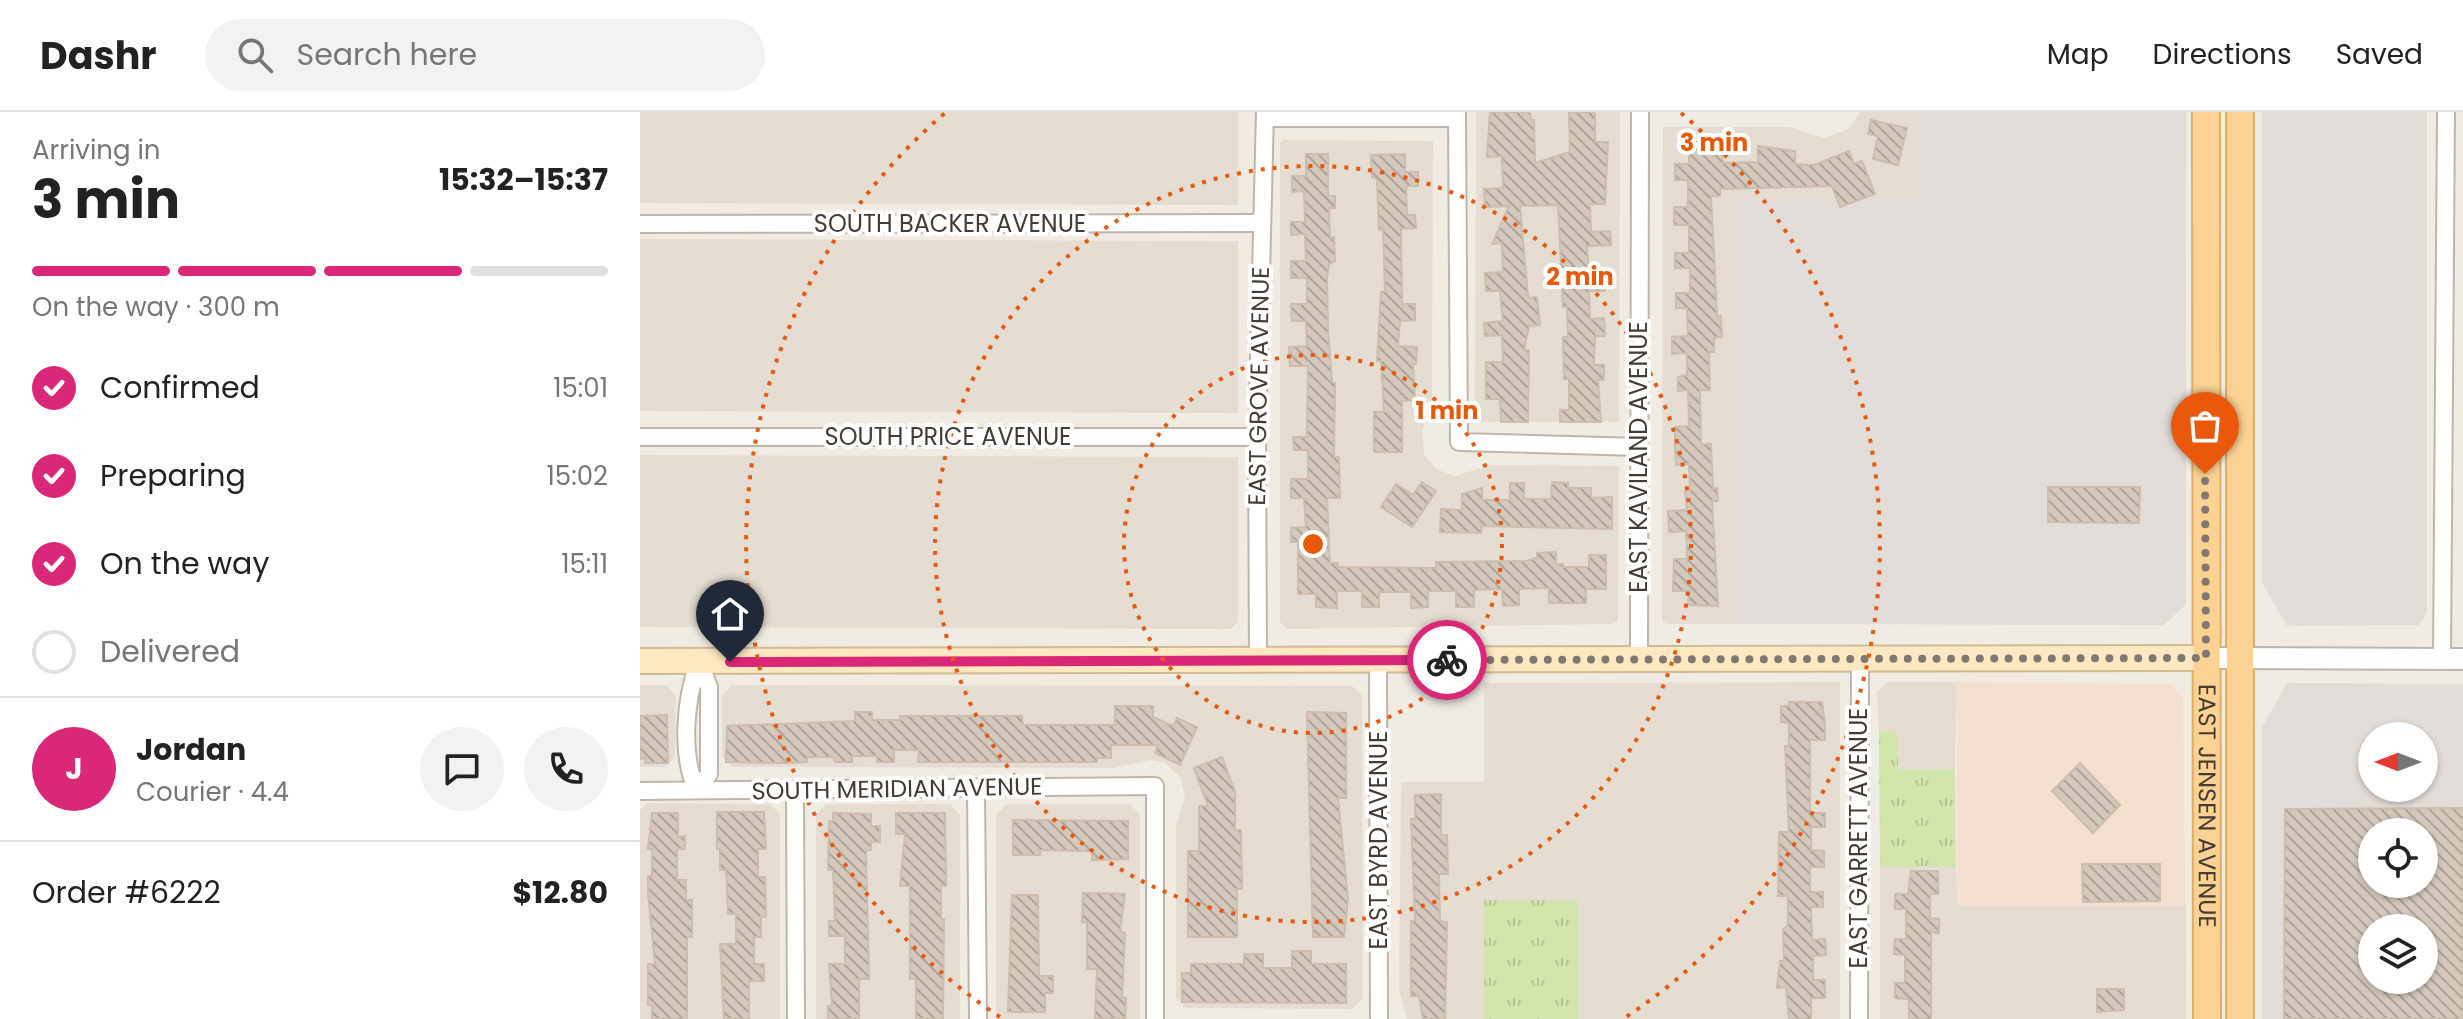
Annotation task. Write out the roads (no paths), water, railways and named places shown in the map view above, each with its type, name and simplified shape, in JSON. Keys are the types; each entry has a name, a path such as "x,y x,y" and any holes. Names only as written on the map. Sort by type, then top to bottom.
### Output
{"main road":[{"name":"EAST JENSEN AVENUE","path":"2206,112 2207,1019"},
{"name":"EAST JENSEN AVENUE","path":"2240,112 2240,1019"},
{"path":"640,661 2206,658"}],"street":[{"name":"EAST KAVILAND AVENUE","path":"1639,657 1640,112"},
{"path":"2206,658 2452,659 2446,112"},
{"path":"1266,115 1457,115 1459,442 1639,447"},
{"name":"EAST GROVE AVENUE","path":"1258,660 1257,437 1266,115"},
{"name":"SOUTH BACKER AVENUE","path":"640,224 1261,223"},
{"name":"SOUTH PRICE AVENUE","path":"640,437 1257,437"},
{"name":"EAST GARRETT AVENUE","path":"1859,1019 1860,658"},
{"name":"EAST BYRD AVENUE","path":"1378,661 1379,1019"},
{"path":"697,790 709,774 709,687 699,662"},
{"name":"SOUTH MERIDIAN AVENUE","path":"640,791 1155,786 1155,1019"},
{"path":"976,788 978,1019"},
{"path":"795,791 796,1019"}]}
